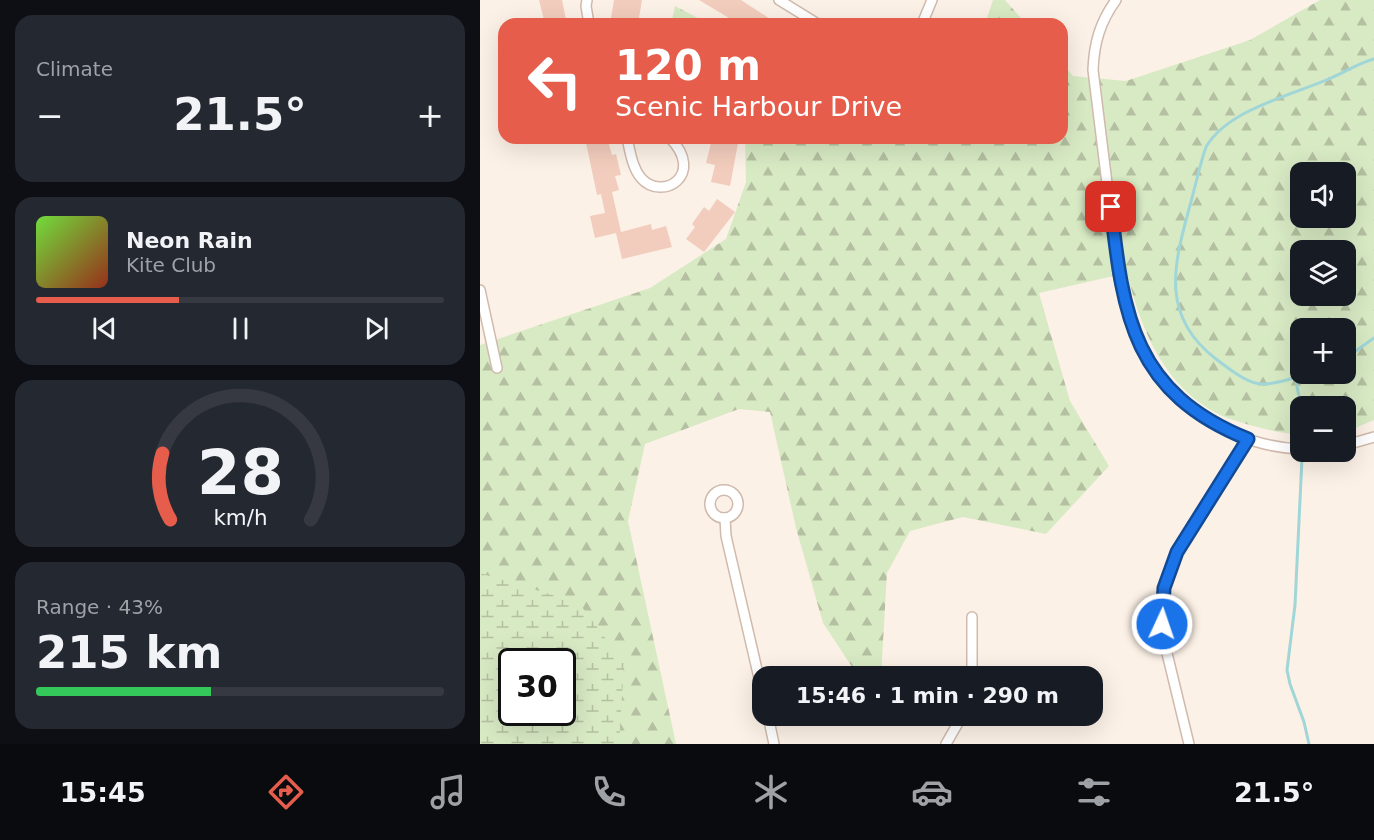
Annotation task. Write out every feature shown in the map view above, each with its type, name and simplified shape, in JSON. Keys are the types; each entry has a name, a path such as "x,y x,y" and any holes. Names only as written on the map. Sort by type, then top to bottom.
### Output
{"street":[{"path":"587,0 588,18"},
{"path":"779,0 808,18"},
{"path":"924,18 932,0"},
{"path":"1116,0 1104,18 1097,35 1094,70 1118,272 1133,331 1142,350 1166,384 1212,423 1248,439 1290,448"},
{"path":"629,144 635,169 647,183 659,188 680,178 684,168 682,155 674,144"},
{"path":"480,290 497,368"},
{"path":"1356,443 1374,437"},
{"path":"1189,744 1165,645 1162,624 1164,588 1177,552 1248,439"},
{"path":"726,518 726,536 756,666"},
{"path":"972,617 972,666"},
{"path":"770,726 774,744"},
{"path":"950,742 957,726"}],"green space":[{"path":"993,0 1005,0 1021,18 987,18"},
{"path":"1320,0 1374,0 1374,420 1356,428 1356,396 1290,396 1290,433 1226,418 1200,403 1170,373 1148,336 1127,273 1039,293 1070,401 1109,466 1046,534 963,517 910,531 887,573 882,666 851,666 823,623 796,528 770,412 739,409 645,444 628,521 676,744 480,744 480,345 650,288 726,239 746,182 745,144 1068,144 1068,70 1073,76 1126,81 1250,40"},
{"path":"675,6 698,18 672,18"},
{"path":"480,573 579,603 624,663 619,744 480,744"}],"building":[{"path":"539,0 562,0 566,18 544,18"},
{"path":"614,0 642,0 639,18 611,18"},
{"path":"699,0 741,0 769,18 729,18"},
{"path":"586,144 609,144 612,155 616,154 621,175 615,176 619,190 612,192 621,232 651,224 652,230 666,226 672,247 622,259 616,233 595,238 590,216 605,213 601,194 597,195"},
{"path":"711,144 738,144 730,186 711,182 715,165 706,163"},
{"path":"717,199 735,212 704,252 686,239 695,227 692,224 704,207 709,211"}],"waterway":[{"path":"1290,379 1269,384 1251,382 1230,370 1198,343 1186,326 1179,308 1176,290 1176,271 1183,230 1206,147 1216,134 1245,113 1374,59"},
{"path":"1356,351 1374,338"},
{"path":"1296,384 1299,396"},
{"path":"1302,462 1295,605 1287,670 1309,744"}],"route":[{"path":"1111,207 1118,272 1124,302 1142,350 1166,384 1180,398 1212,423 1248,439 1177,552 1164,588 1162,624"}]}
